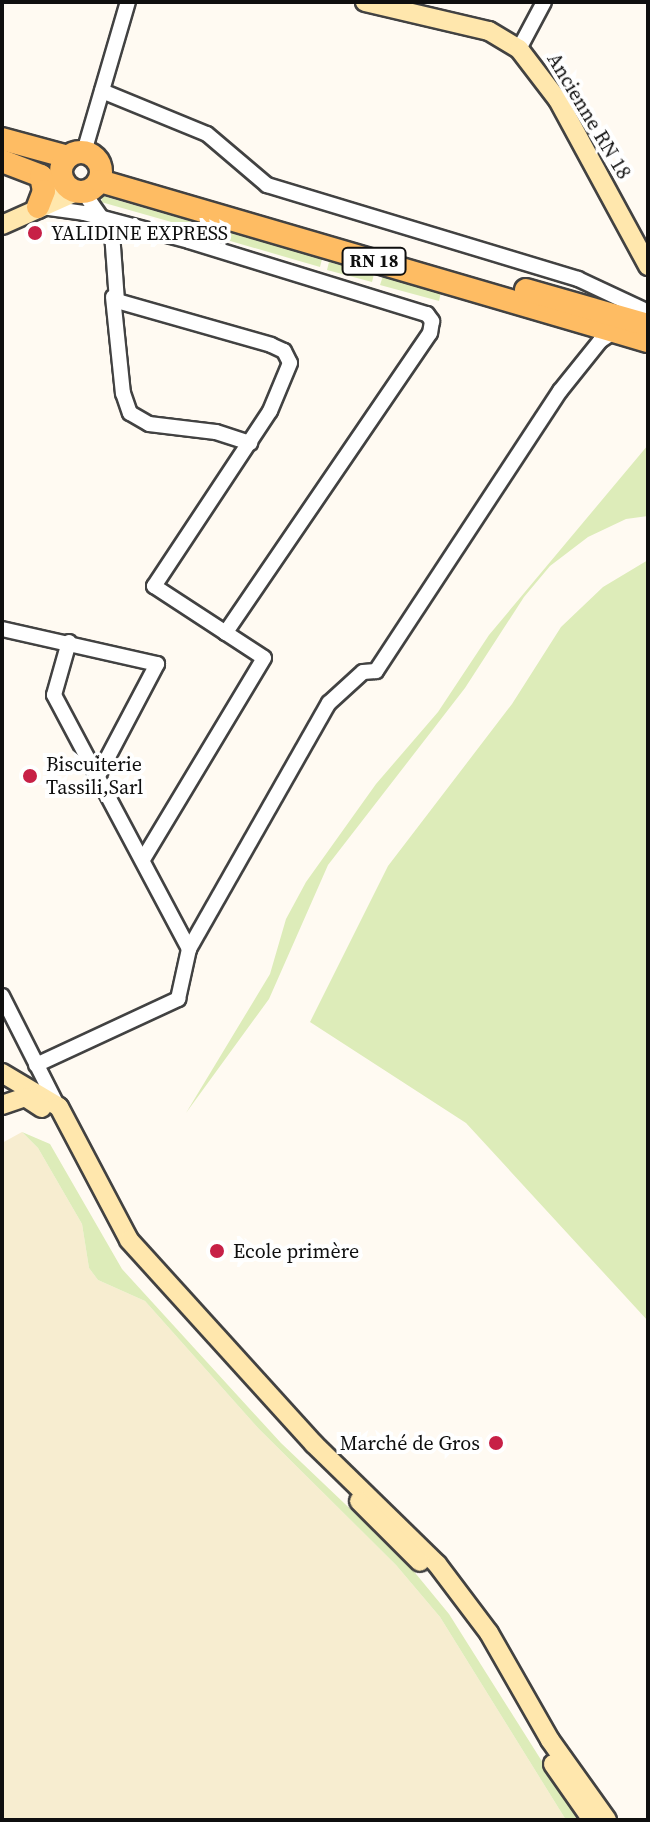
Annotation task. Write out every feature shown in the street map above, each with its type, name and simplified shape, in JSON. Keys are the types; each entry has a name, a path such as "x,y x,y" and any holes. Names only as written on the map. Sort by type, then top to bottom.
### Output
{"main road":[{"name":"Ancienne RN 18","path":"365,2 489,31 519,49 558,100 648,266"},
{"name":"RN 18","path":"2,139 79,173 585,323 614,323 646,314"},
{"name":"RN 18","path":"2,153 614,323 648,341"},
{"path":"2,161 41,176 44,186 41,205"},
{"path":"2,225 41,205 79,173"},
{"path":"2,1073 59,1107 129,1240 314,1444 437,1564 489,1633 550,1740 607,1820"},
{"path":"2,1080 2,1093"},
{"path":"2,1105 25,1097 47,1112 99,1213 127,1255 293,1439 434,1579 480,1640 530,1730 592,1820"}],"street":[{"path":"128,2 79,173 100,217 112,233 113,297 123,393 130,413 149,424 216,432 250,443"},
{"path":"519,49 544,2"},
{"path":"102,91 207,134 267,185 578,279 646,314"},
{"path":"41,205 100,217 427,314 433,324 225,633"},
{"path":"113,297 284,351 290,363 287,380 250,443 154,586 264,658 143,859"},
{"path":"585,323 595,335 594,349"},
{"path":"36,1065 178,999 189,949 329,703 354,678 376,671 560,391 614,323"},
{"path":"2,629 157,664 97,778"},
{"path":"69,642 54,695 189,949"},
{"path":"2,996 59,1107"}],"shaded area":[{"path":"22,1132 38,1148 82,1224 89,1268 98,1280 145,1301 259,1429 396,1565 440,1617 566,1820 2,1820 2,1143"}],"green space":[{"path":"103,196 190,221 189,227 101,202"},
{"path":"198,224 322,259 320,267 196,231"},
{"path":"329,262 374,274 372,282 327,270"},
{"path":"383,276 441,292 439,301 380,285"},
{"path":"648,445 648,516 626,519 588,537 550,566 524,597 465,688 328,865 269,999 186,1113 270,974 286,919 306,882 376,784 438,712 489,635"},
{"path":"648,560 648,1321 466,1123 310,1022 388,866 512,704 561,627 603,587"},
{"path":"22,1132 50,1144 122,1269 281,1443 407,1563 449,1614 579,1820 566,1820 440,1617 396,1565 259,1429 145,1301 98,1280 89,1268 82,1224 38,1148"}],"place":[{"name":"YALIDINE EXPRESS","path":"35,233"},
{"name":"Biscuiterie Tassili,Sarl","path":"30,776"},
{"name":"Ecole primère","path":"217,1251"},
{"name":"Marché de Gros","path":"496,1443"}]}
